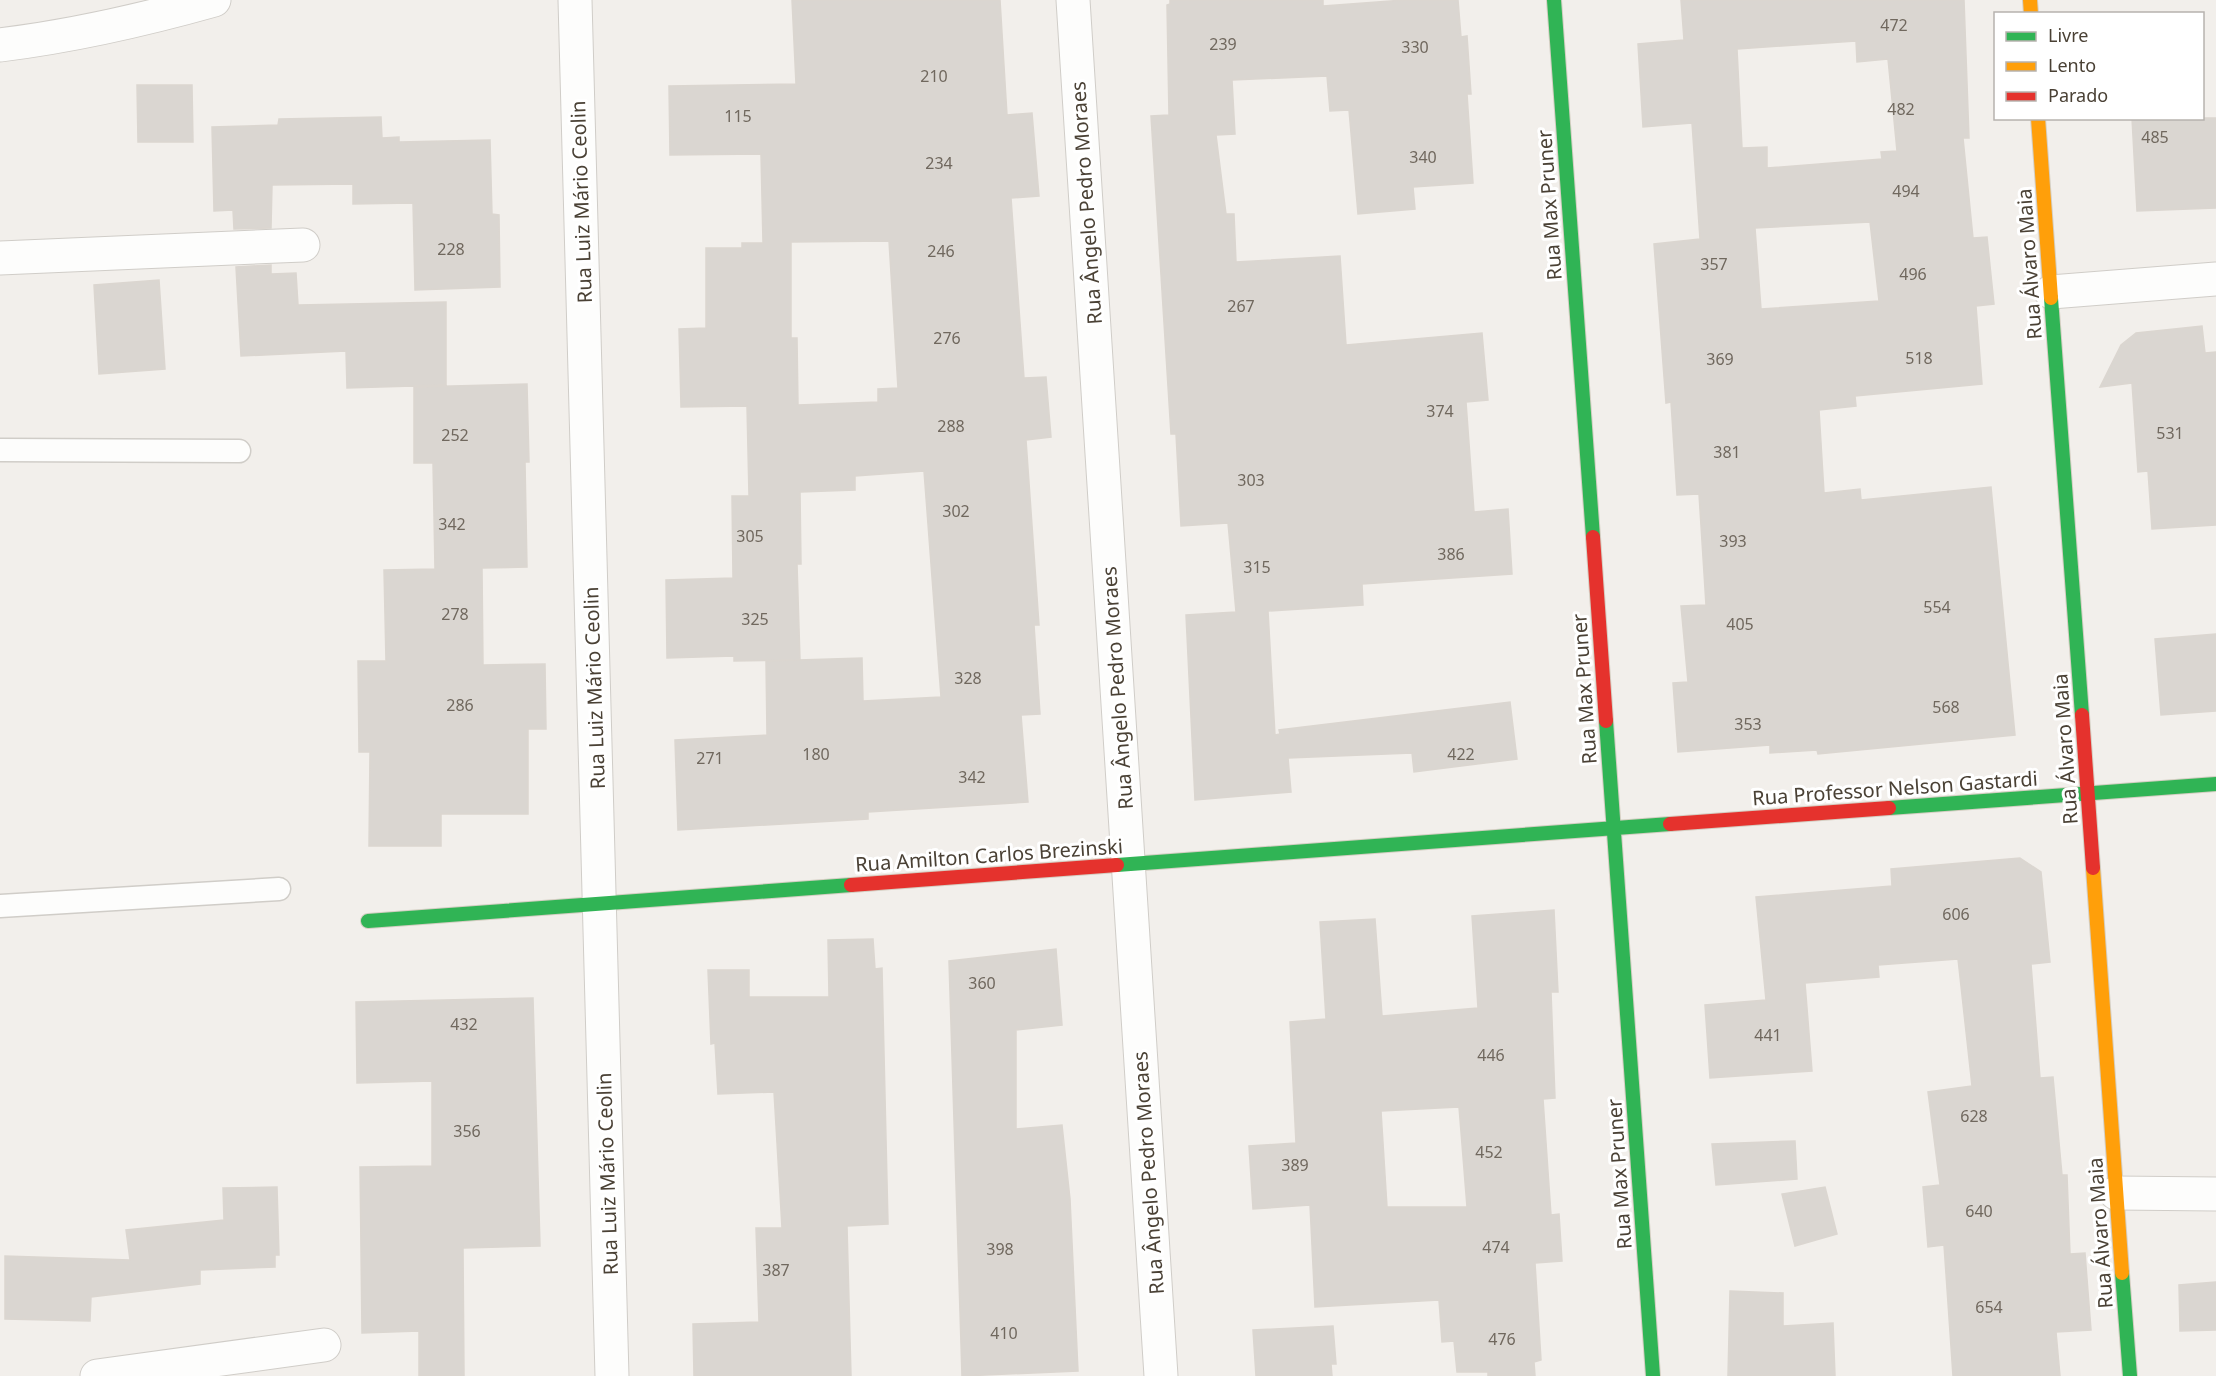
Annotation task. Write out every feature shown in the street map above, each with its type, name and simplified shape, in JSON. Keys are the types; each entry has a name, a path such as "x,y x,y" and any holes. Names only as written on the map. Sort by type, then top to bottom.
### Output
{"street":[{"path":"0,45 59,37 150,18 214,0"},
{"name":"Rua Luiz Mário Ceolin","path":"575,0 612,1376"},
{"name":"Rua Ângelo Pedro Moraes","path":"1073,0 1161,1376"},
{"name":"Rua Max Pruner","path":"1554,0 1653,1376"},
{"name":"Rua Álvaro Maia","path":"2038,120 2130,1376"},
{"path":"0,258 303,245"},
{"path":"2051,292 2216,279"},
{"name":"Rua Professor Nelson Gastardi","path":"1614,828 2216,784"},
{"name":"Rua Amilton Carlos Brezinski","path":"368,921 1614,828"},
{"path":"2116,1192 2216,1194"},
{"path":"97,1376 324,1346"}],"lane":[{"path":"0,450 239,451"},
{"path":"0,906 279,889"}],"building":[{"path":"792,0 1000,0 1007,115 1032,113 1039,196 1011,198 1024,378 1046,377 1051,437 1026,440 1039,625 1034,625 1040,714 1021,715 1028,802 868,812 868,819 678,830 675,740 767,735 766,661 796,660 734,661 734,656 667,658 666,580 733,578 732,496 749,496 747,406 681,407 679,329 706,328 706,248 742,248 742,243 763,243 761,154 670,155 669,86 796,84","holes":["889,241 898,388 878,389 878,402 798,405 797,338 791,338 791,242","924,471 941,697 863,701 862,658 800,660 797,564 801,564 800,492 855,490 855,476"]},
{"path":"1170,0 1323,0 1323,6 1404,0 1458,0 1461,37 1467,36 1471,94 1467,94 1473,183 1413,187 1415,209 1358,214 1349,110 1330,111 1327,76 1232,80 1235,134 1216,135 1226,214 1234,214 1236,262 1340,256 1346,345 1482,333 1488,400 1466,402 1474,512 1508,509 1512,574 1362,584 1363,605 1268,611 1275,735 1280,734 1279,730 1510,702 1517,759 1414,772 1412,753 1288,758 1291,792 1195,800 1186,615 1236,612 1228,523 1181,526 1176,434 1171,434 1151,116 1169,115 1167,5 1170,4"},
{"path":"1681,0 1964,0 1969,138 1963,138 1973,238 1987,237 1994,304 1976,306 1982,384 1855,396 1856,406 1819,410 1824,493 1860,489 1861,500 1991,487 2015,735 1818,754 1817,750 1770,753 1770,745 1678,752 1673,683 1688,682 1681,606 1706,605 1699,494 1677,495 1671,402 1666,403 1654,244 1700,239 1692,123 1643,127 1638,44 1684,40","holes":["1856,41 1857,62 1888,59 1897,151 1881,152 1882,159 1767,168 1767,147 1742,148 1737,49","1870,222 1879,301 1761,309 1755,228"]},
{"path":"137,85 192,85 193,142 138,142"},
{"path":"381,117 382,138 399,137 399,142 490,140 492,214 499,215 500,287 415,290 413,203 353,204 353,184 272,185 271,228 234,229 233,210 214,211 212,127 278,125 279,119"},
{"path":"2216,118 2216,208 2137,211 2132,120"},
{"path":"271,265 271,274 296,273 298,305 446,302 446,385 347,388 346,351 241,356 236,267"},
{"path":"159,280 165,369 99,374 94,285"},
{"path":"2202,326 2205,353 2216,352 2216,525 2152,529 2148,471 2138,472 2132,383 2100,387 2121,345 2136,333"},
{"path":"527,384 529,462 525,462 527,567 482,568 483,665 545,664 546,729 528,729 528,814 441,814 441,846 369,846 370,752 359,752 358,661 386,661 384,570 435,569 433,463 414,463 414,387"},
{"path":"2216,634 2216,711 2161,715 2155,639"},
{"path":"2020,858 2041,872 2050,962 2031,964 2040,1078 2053,1077 2062,1175 2067,1175 2070,1254 2085,1253 2091,1330 2056,1332 2060,1376 1953,1376 1944,1245 1928,1247 1923,1187 1940,1185 1928,1092 1972,1086 1958,959 1878,965 1879,977 1805,983 1812,1071 1710,1078 1705,1005 1766,1000 1756,897 1892,886 1891,869"},
{"path":"1554,910 1558,992 1551,992 1555,1098 1543,1099 1551,1215 1559,1214 1562,1261 1535,1263 1541,1360 1534,1362 1535,1376 1488,1376 1488,1372 1457,1372 1454,1341 1442,1342 1439,1300 1315,1307 1310,1205 1253,1209 1249,1146 1296,1143 1290,1022 1326,1019 1320,922 1375,919 1382,1016 1478,1008 1472,916","holes":["1459,1107 1467,1207 1387,1207 1381,1111"]},
{"path":"873,939 875,969 882,968 888,1224 847,1226 851,1376 694,1376 693,1324 759,1322 756,1228 782,1228 774,1092 718,1094 715,1043 711,1044 708,970 749,970 749,997 829,997 828,940"},
{"path":"1056,949 1062,1025 1016,1030 1016,1129 1062,1125 1070,1199 1078,1371 962,1376 949,961"},
{"path":"533,998 540,1246 463,1248 464,1376 419,1376 419,1331 362,1333 360,1167 432,1166 432,1081 357,1083 356,1002"},
{"path":"1795,1141 1797,1179 1716,1185 1712,1144"},
{"path":"277,1187 279,1255 275,1255 275,1267 200,1270 200,1284 91,1297 90,1321 5,1319 5,1256 130,1260 126,1230 224,1220 223,1188"},
{"path":"1825,1187 1837,1234 1795,1246 1782,1194"},
{"path":"2216,1282 2216,1330 2180,1331 2179,1285"},
{"path":"1730,1291 1783,1293 1783,1326 1833,1323 1835,1376 1728,1376"},
{"path":"1333,1326 1336,1364 1331,1364 1332,1376 1256,1376 1253,1330"}],"traffic: fast":[{"path":"1554,0 1593,537"},
{"path":"2051,298 2082,715"},
{"path":"1606,721 1653,1376"},
{"path":"1889,808 2216,784"},
{"path":"1117,865 1670,824"},
{"path":"368,921 851,885"},
{"path":"2122,1273 2130,1376"}],"traffic: slow":[{"path":"2030,0 2031,12"},
{"path":"2038,120 2051,298"},
{"path":"2093,868 2122,1273"}],"traffic: jam":[{"path":"1593,537 1606,721"},
{"path":"2082,715 2093,868"},
{"path":"1670,824 1889,808"},
{"path":"851,885 1117,865"}]}
